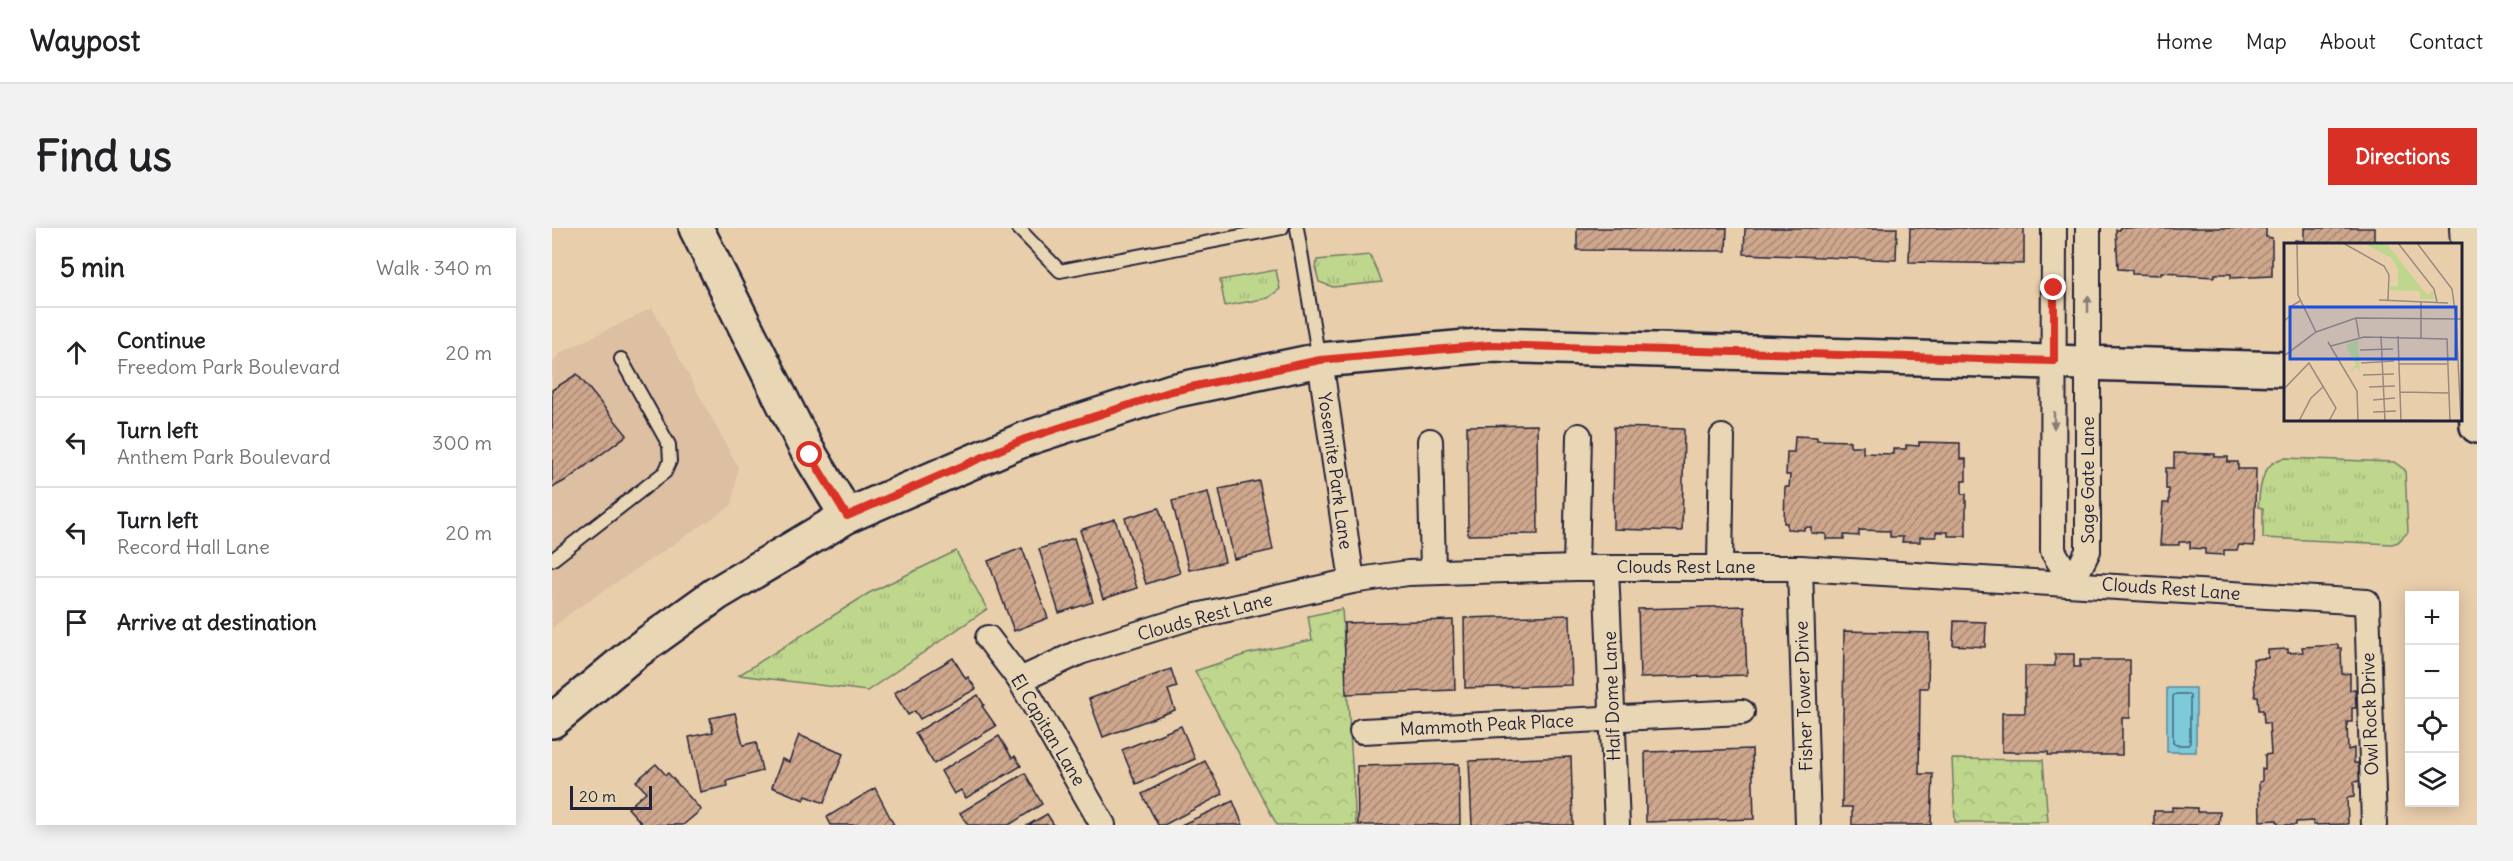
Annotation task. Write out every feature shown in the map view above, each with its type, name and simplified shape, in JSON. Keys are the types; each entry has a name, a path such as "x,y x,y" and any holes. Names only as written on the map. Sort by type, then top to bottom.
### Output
{"main road":[{"path":"696,228 806,448 847,516"},
{"path":"552,721 634,653 716,594 847,516 1025,439 1172,391 1320,360 1490,345 2284,369"},
{"path":"2471,375 2477,426"}],"street":[{"name":"Sage Gate Lane","path":"2054,228 2053,551 2072,583"},
{"name":"Sage Gate Lane","path":"2072,583 2088,551 2088,228"},
{"path":"2465,228 2471,375"},
{"name":"Yosemite Park Lane","path":"1320,360 1352,581"},
{"path":"1576,567 1579,436"},
{"path":"1720,566 1722,437"},
{"path":"1430,441 1433,571"},
{"name":"Clouds Rest Lane","path":"1020,680 1080,652 1188,618 1352,581 1433,571 1576,567 1800,567 2367,602"},
{"name":"Fisher Tower Drive","path":"1800,567 1808,825"},
{"name":"Half Dome Lane","path":"1606,568 1617,825"},
{"name":"Owl Rock Drive","path":"2367,602 2374,825"},
{"name":"El Capitan Lane","path":"988,638 1020,680 1103,825"},
{"name":"Mammoth Peak Place","path":"1362,731 1742,712"}],"lane":[{"path":"1018,228 1060,271 1282,228"},
{"path":"1297,228 1320,360"},
{"path":"552,560 666,472 670,461 669,445 621,359"}],"shaded area":[{"path":"652,308 738,467 732,505 569,614 552,628 552,364 560,353"}],"green space":[{"path":"1370,255 1382,282 1333,287 1319,282 1316,270 1317,260"},
{"path":"1276,270 1280,289 1268,298 1225,306 1220,280"},
{"path":"2285,458 2394,462 2405,470 2408,532 2398,542 2392,544 2263,538 2263,508 2258,507 2261,484 2266,470 2277,460"},
{"path":"956,551 987,609 867,691 739,675 869,593"},
{"path":"1342,609 1356,825 1277,825 1195,671 1247,654 1312,640 1308,616"},
{"path":"1952,759 2043,760 2048,822 1955,822"}],"water":[{"path":"2167,688 2196,688 2196,752 2167,752"}],"building":[{"path":"1577,228 1727,228 1726,251 1577,250"},
{"path":"1745,228 1897,228 1896,260 1744,254"},
{"path":"1910,228 2024,228 2024,264 1909,262"},
{"path":"2120,228 2266,228 2266,237 2272,238 2272,276 2231,278 2231,274 2215,274 2215,277 2161,272 2161,275 2132,274 2132,270 2118,269 2116,230"},
{"path":"2304,228 2374,228 2374,243 2295,243 2295,240 2304,241"},
{"path":"577,374 627,435 568,479 552,488 552,390"},
{"path":"1537,425 1538,534 1468,535 1467,426"},
{"path":"1614,427 1684,429 1682,531 1613,529"},
{"path":"1795,436 1817,437 1817,440 1850,441 1850,446 1863,446 1863,453 1893,454 1893,449 1906,449 1906,445 1919,446 1919,442 1960,443 1960,459 1966,459 1966,481 1962,481 1962,494 1966,494 1966,536 1948,536 1948,532 1936,532 1936,537 1920,537 1920,542 1902,542 1903,537 1890,537 1890,531 1859,530 1859,536 1844,535 1844,539 1826,539 1826,534 1811,533 1811,527 1804,527 1804,530 1787,529 1787,523 1784,523 1785,487 1789,487 1790,475 1786,475 1787,452 1794,452"},
{"path":"2174,453 2215,454 2215,457 2228,457 2228,462 2238,462 2238,469 2256,469 2254,546 2239,545 2237,550 2224,550 2224,555 2205,554 2205,549 2190,548 2190,542 2179,542 2179,545 2160,545 2163,503 2169,503 2166,468 2174,468"},
{"path":"1259,481 1273,550 1234,559 1219,489"},
{"path":"1208,492 1225,562 1189,570 1172,501"},
{"path":"1159,508 1180,573 1146,584 1125,518"},
{"path":"1115,519 1137,588 1103,599 1080,530"},
{"path":"1074,538 1093,602 1059,613 1039,549"},
{"path":"1022,548 1048,618 1014,631 988,561"},
{"path":"1744,606 1747,675 1640,678 1638,609"},
{"path":"1570,615 1572,685 1465,688 1464,618"},
{"path":"1453,620 1455,690 1346,694 1344,623"},
{"path":"1954,621 1986,622 1985,647 1953,645"},
{"path":"1844,631 1929,633 1928,688 1920,688 1919,774 1933,774 1931,825 1852,825 1852,807 1842,807"},
{"path":"2338,645 2338,648 2341,648 2342,674 2350,673 2350,690 2355,689 2356,708 2352,708 2352,722 2347,722 2348,750 2354,748 2354,763 2358,763 2360,781 2354,782 2354,797 2347,798 2348,824 2313,825 2313,821 2296,822 2296,825 2278,825 2277,820 2260,821 2259,782 2262,781 2262,769 2265,769 2265,755 2271,754 2269,723 2264,723 2263,710 2259,710 2258,697 2255,697 2253,659 2268,658 2268,650 2288,649 2288,653 2303,652 2302,647"},
{"path":"2055,654 2074,654 2074,667 2080,667 2080,660 2130,660 2130,718 2122,718 2122,755 2048,755 2048,752 2002,752 2002,713 2025,713 2025,666 2055,666"},
{"path":"953,658 966,679 968,677 976,689 920,719 915,711 908,715 894,693"},
{"path":"1171,669 1177,687 1168,690 1175,710 1103,737 1089,699"},
{"path":"978,695 984,705 982,706 996,726 934,764 915,733"},
{"path":"735,713 743,745 756,742 762,771 727,781 728,786 700,792 689,737 713,732 710,718"},
{"path":"1181,726 1195,759 1136,784 1122,750"},
{"path":"799,735 843,754 824,803 806,796 804,800 772,787 782,759 789,762"},
{"path":"999,736 1012,758 1015,756 1021,766 966,798 961,790 954,794 941,771"},
{"path":"1752,749 1754,819 1646,822 1645,752"},
{"path":"1571,757 1573,825 1472,825 1469,761"},
{"path":"1205,761 1223,794 1164,825 1158,825 1142,794"},
{"path":"656,764 666,775 668,773 701,810 683,825 643,825 628,808 646,792 636,781"},
{"path":"1459,764 1460,825 1358,825 1357,766"},
{"path":"1025,773 1042,804 1009,825 968,825 960,813"},
{"path":"875,788 894,825 831,825 827,817"},
{"path":"1233,801 1243,825 1181,825"},
{"path":"2172,807 2197,808 2197,812 2220,812 2219,825 2154,825 2154,811 2172,811"},
{"path":"1047,814 1054,825 1028,825"}],"route":[{"path":"810,455 847,516 1025,439 1172,391 1320,360 1490,345 2054,361 2054,288"}]}
